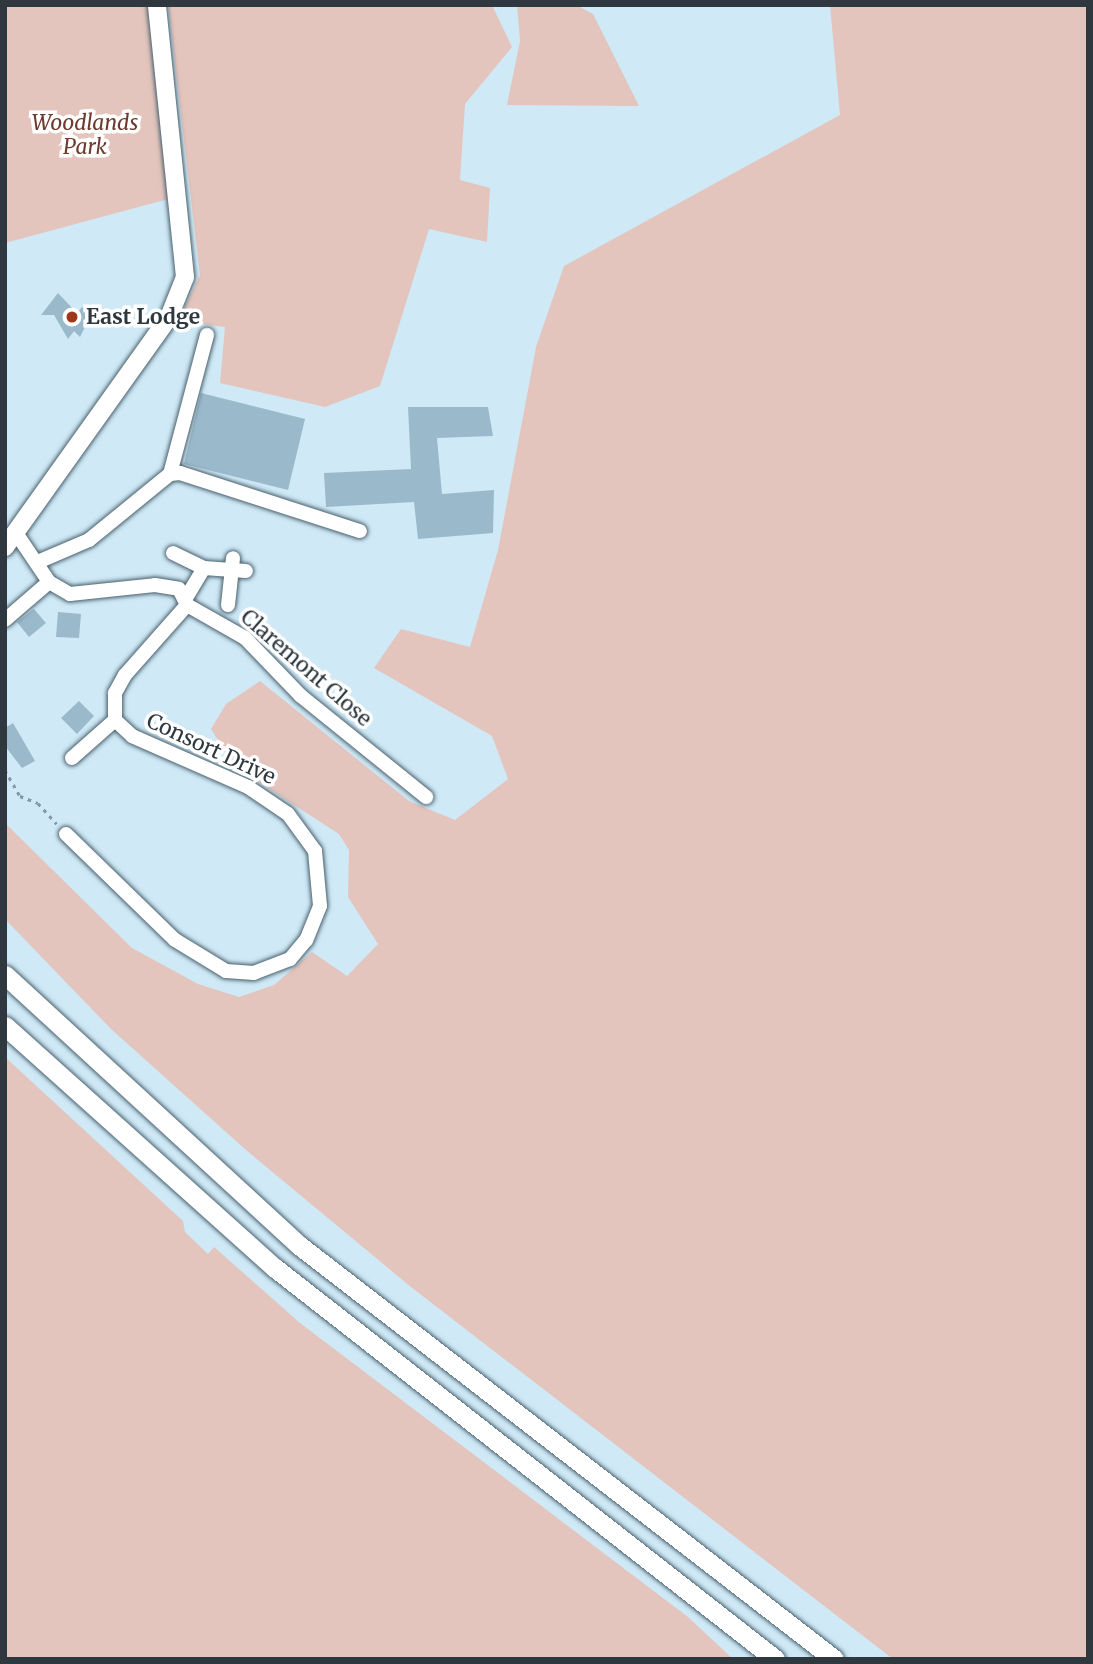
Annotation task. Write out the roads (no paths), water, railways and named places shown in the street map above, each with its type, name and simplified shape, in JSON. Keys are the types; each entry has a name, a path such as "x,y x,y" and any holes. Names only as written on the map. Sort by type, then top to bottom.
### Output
{"highway":[{"path":"5,975 300,1246 834,1659"},
{"path":"5,1026 275,1268 775,1659"}],"main road":[{"path":"11,540 123,373 169,317 185,277 157,5"}],"street":[{"path":"40,561 89,540 170,474 207,335"},
{"path":"170,474 206,479 360,531"},
{"path":"11,540 40,561 49,582 71,594 155,584 179,589 186,603"},
{"path":"173,553 204,568 237,567 228,605"},
{"name":"Consort Drive","path":"66,834 175,940 226,971 254,973 280,964 314,924 321,870 315,850 288,814 248,787 132,736 115,720 115,693 125,674 186,603 204,568"},
{"path":"5,620 49,582"},
{"name":"Claremont Close","path":"186,603 245,638 301,696 426,797"},
{"path":"72,758 115,720"}],"place":[{"name":"East Lodge","path":"72,317"}],"park label":[{"name":"Woodlands Park","path":"85,135"}]}
